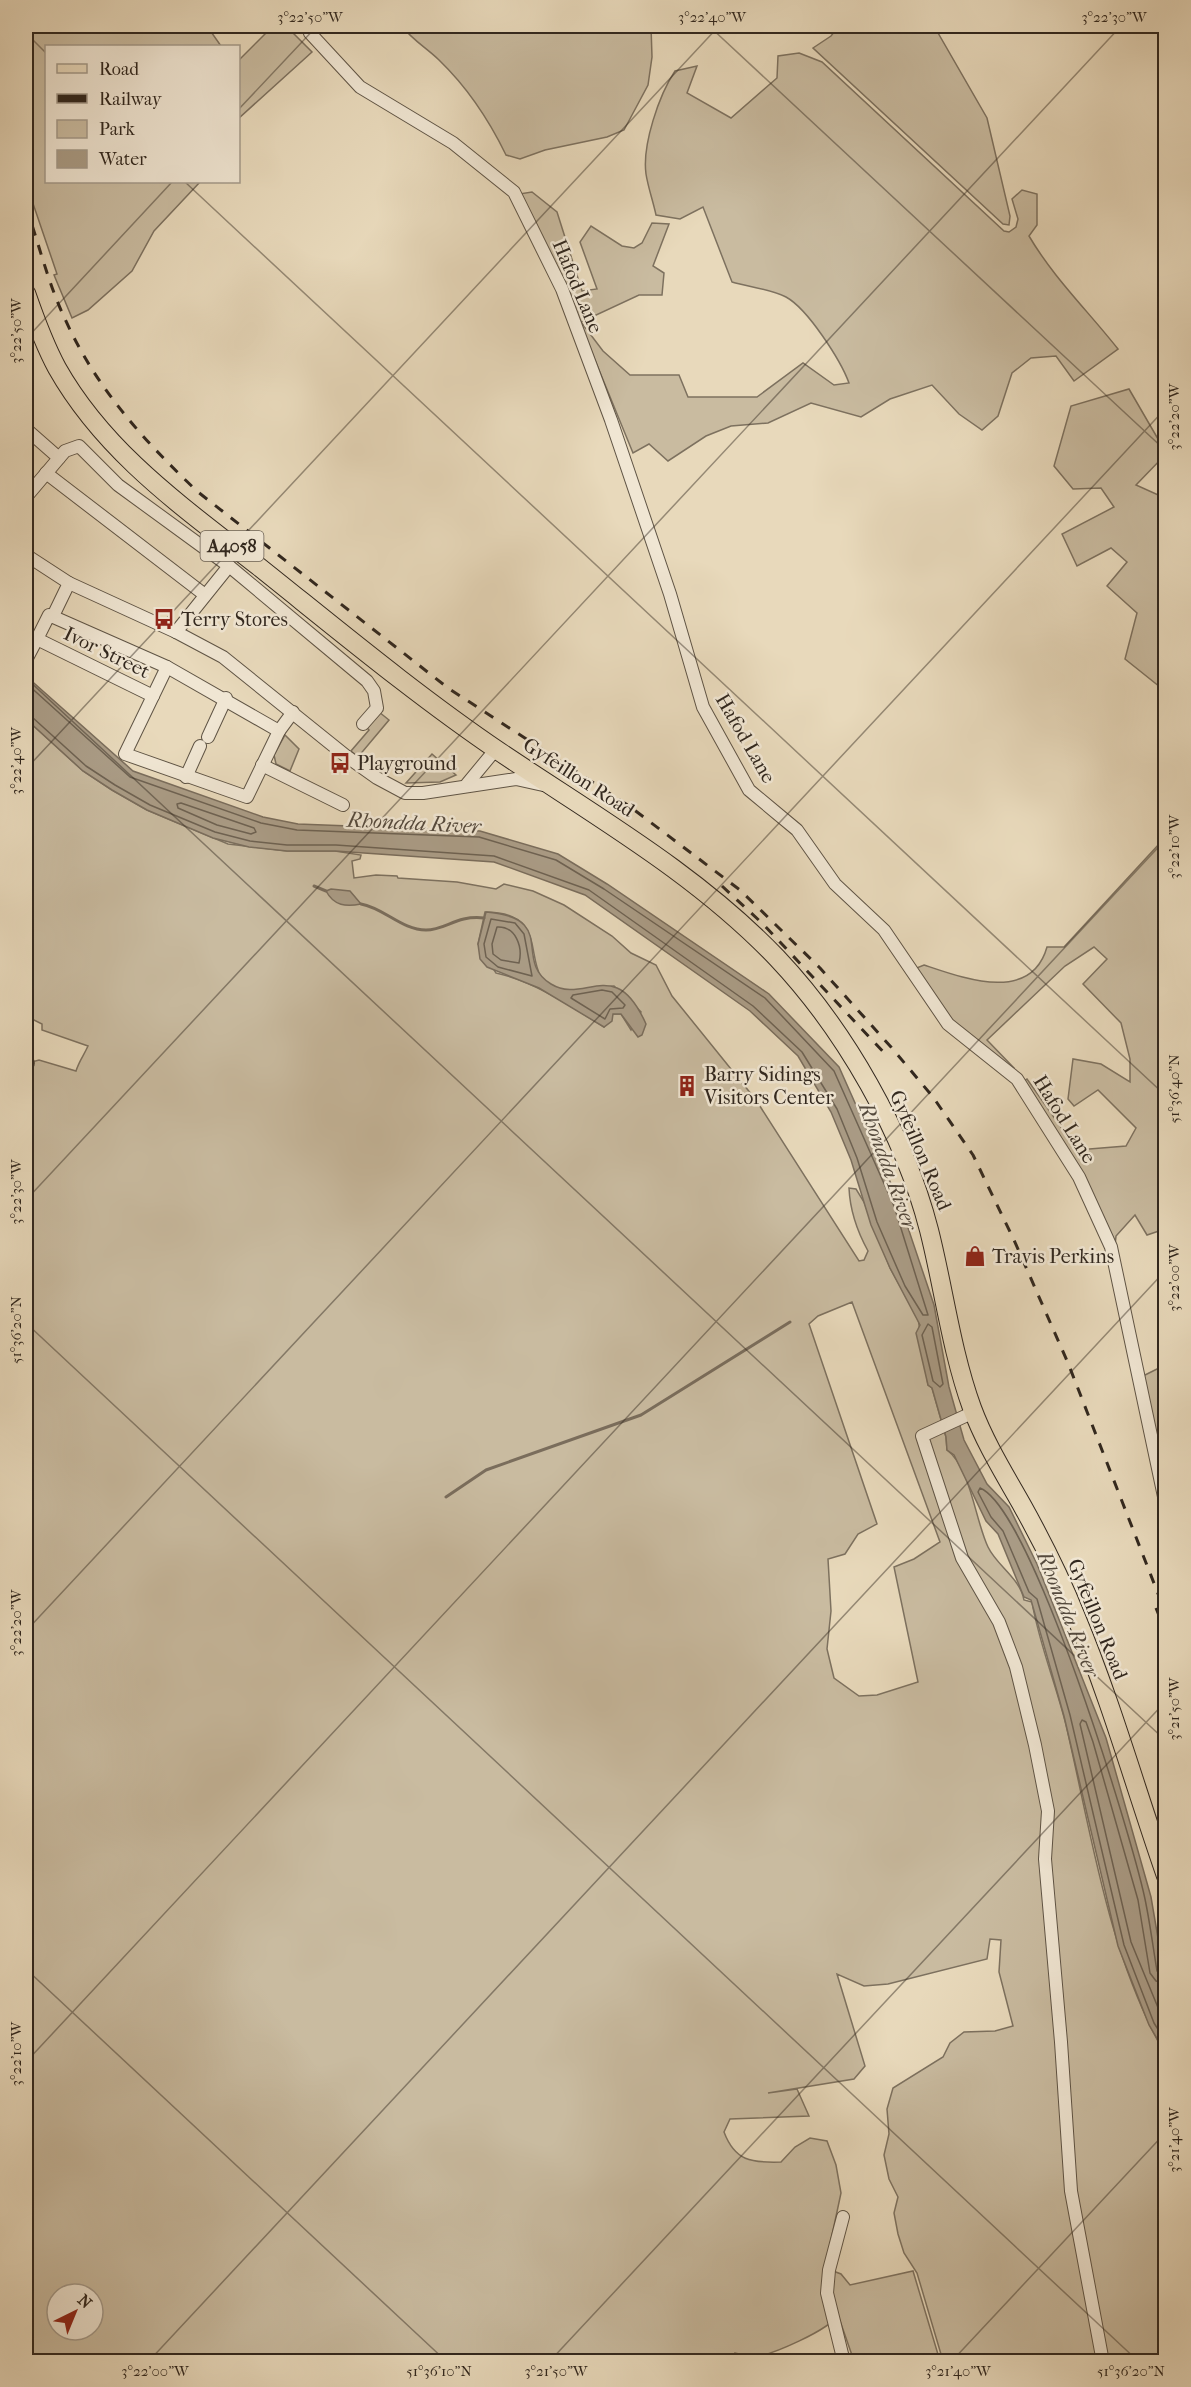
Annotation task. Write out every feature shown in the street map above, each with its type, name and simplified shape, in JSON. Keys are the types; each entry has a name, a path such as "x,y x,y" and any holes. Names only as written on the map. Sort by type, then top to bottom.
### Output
{"main road":[{"name":"A4058","path":"26,293 42,338 71,391 105,437 127,460 301,601 496,749"},
{"name":"Gyfeillon Road","path":"496,749 668,865 746,928 803,988 848,1049 877,1101 915,1186 928,1226 967,1414 993,1454 1054,1566 1077,1617 1166,1876"}],"street":[{"name":"Hafod Lane","path":"308,26 310,33 360,87 453,143 514,192 562,289 670,594 703,707 749,790 797,830 835,884 884,930 948,1024 1017,1079 1079,1177 1111,1247 1166,1506"},
{"path":"26,429 59,458"},
{"path":"26,497 65,451 79,447 118,485 229,566 367,681 374,691 377,708 363,724"},
{"path":"46,473 204,595"},
{"path":"27,561 223,657 377,778 405,793 423,793 467,784 516,779 555,787"},
{"path":"176,632 229,566"},
{"name":"Ivor Street","path":"69,583 37,639 153,696"},
{"path":"51,615 167,667 226,698 279,731"},
{"path":"26,660 37,639"},
{"path":"167,667 125,754 186,777 247,797 279,731 293,712"},
{"path":"186,777 226,698"},
{"path":"467,784 496,749"},
{"path":"262,765 344,805"},
{"path":"967,1414 922,1436 962,1558 999,1622 1016,1667 1046,1800 1045,1859 1071,2191 1103,2361"},
{"path":"843,2217 829,2270 827,2293 844,2361"}],"green space":[{"path":"26,26 207,26 220,45 45,45 45,183 199,183 154,231 132,271 88,310 72,318 54,275 57,274 26,183"},
{"path":"273,26 286,26 312,52 240,117 240,59"},
{"path":"402,26 651,26 652,57 648,85 624,130 607,137 545,150 520,159 506,155 485,117 459,81"},
{"path":"839,26 934,26 987,118 1010,216 1009,225 1003,224 813,48 831,36"},
{"path":"799,53 822,62 1004,231 1009,232 1016,227 1018,219 1012,199 1022,190 1037,194 1037,225 1029,236 1060,280 1118,349 1074,381 1056,356 1031,358 1012,373 998,416 982,430 959,414 932,385 890,399 861,417 811,403 768,423 731,426 706,436 668,461 649,444 633,453 588,343 519,194 532,192 557,212 582,291 597,289 580,242 591,226 622,246 634,248 642,243 652,223 669,224 653,266 664,273 662,295 639,295 581,322 603,351 630,375 679,375 688,397 757,397 803,363 834,385 849,383 823,336 795,303 773,292 732,282 703,207 680,219 656,215 646,174 645,162 649,135 663,93 675,71 697,66 687,93 731,118 777,78 778,56"},
{"path":"1129,389 1165,451 1165,455 1136,485 1165,498 1165,691 1125,659 1137,613 1107,586 1127,562 1111,548 1077,566 1062,534 1114,507 1101,488 1073,489 1054,466 1071,406"},
{"path":"379,712 389,720 358,757 351,751 369,730 366,727"},
{"path":"26,719 83,771 112,790 147,810 228,844 287,851 335,851 361,855 360,859 352,861 354,878 376,875 397,876 398,878 457,882 496,889 504,884 533,891 564,905 612,936 631,953 656,965 672,996 756,1100 859,1261 864,1260 868,1251 857,1228 851,1205 849,1188 856,1189 864,1202 890,1268 918,1318 928,1385 932,1388 946,1437 947,1450 962,1469 983,1536 992,1554 1018,1585 1024,1600 1032,1602 1066,1725 1115,1935 1145,2016 1165,2054 1165,2356 1141,2362 943,2361 917,2273 904,2253 898,2234 894,2213 898,2197 889,2179 884,2155 889,2134 887,2109 893,2088 943,2057 950,2043 964,2032 995,2031 1013,2026 999,1972 1001,1940 990,1939 987,1959 888,1984 864,1986 837,1974 865,2066 854,2079 768,2093 797,2089 809,2116 730,2119 724,2132 728,2142 739,2154 761,2162 781,2162 795,2147 810,2138 827,2141 836,2165 841,2193 825,2268 841,2274 850,2285 913,2271 940,2361 854,2361 838,2315 824,2328 799,2341 754,2357 735,2353 735,2361 26,2361 26,1072 28,1072 28,1063 39,1060 76,1071 88,1046 42,1030 42,1024 26,1016","holes":["485,912 508,915 522,923 529,934 539,974 547,984 562,990 614,986 641,1012 631,1030 621,1014 613,1014 604,1027 539,989 496,973 478,944","852,1302 940,1542 914,1559 894,1567 918,1682 877,1695 859,1696 834,1678 827,1649 831,1611 828,1559 845,1554 858,1534 877,1524 809,1324 818,1316"]},
{"path":"285,735 299,749 290,771 276,764 274,755"},
{"path":"432,754 456,775 440,782 406,783"},
{"path":"1165,811 1165,1229 1147,1235 1135,1215 1116,1236 1115,1246 1022,1082 1027,1079 1077,1150 1126,1146 1136,1128 1098,1090 1074,1106 1068,1099 1073,1059 1101,1064 1130,1082 1130,1059 1121,1023 1083,984 1107,959 1094,947 1065,966 987,1040 1014,1068 1011,1071 960,1030 914,969 924,965 957,976 994,982 1011,981 1027,976 1039,965 1047,947 1064,947 1160,843 1160,814"},
{"path":"1165,1365 1165,1413 1159,1428 1165,1444 1156,1454 1141,1377"}],"water":[{"path":"26,676 133,771 263,817 298,824 480,831 558,854 607,884 769,994 839,1067 900,1204 934,1305 949,1387 964,1440 987,1484 1009,1507 1037,1564 1106,1738 1151,1897 1165,1979 1165,2052 1149,2025 1118,1946 1064,1716 1031,1600 1024,1597 998,1534 986,1521 954,1455 947,1450 946,1437 932,1388 928,1385 916,1333 920,1325 890,1268 871,1225 851,1160 831,1112 798,1056 750,1011 585,895 494,862 249,847 213,838 147,810 83,771 26,719"},
{"path":"331,889 350,891 361,904 345,905 333,900 326,891"},
{"path":"486,912 508,916 521,922 528,931 535,963 540,974 551,984 564,989 611,986 623,991 634,1003 646,1024 642,1035 638,1037 621,1014 613,1014 612,1021 604,1027 539,988 487,967 480,959 478,944"}],"waterway":[{"path":"314,886 326,891"},
{"path":"361,904 417,929 440,928 459,920 484,918"},
{"path":"446,1497 486,1470 641,1415 790,1322"}],"railway":[{"path":"26,207 54,292 77,344 106,391 140,433 178,473 198,492 448,688 629,806 740,890 820,968 933,1097 973,1155 1014,1240 1068,1363 1166,1614"},
{"path":"722,886 763,924 889,1058"},
{"path":"1156,1608 1166,1633"}],"place":[{"name":"Terry Stores","path":"164,619"},
{"name":"Playground","path":"340,763"},
{"name":"Barry Sidings Visitors Center","path":"687,1086"},
{"name":"Travis Perkins","path":"975,1256"}],"water label":[{"name":"Rhondda River","path":"414,823"},
{"name":"Rhondda River","path":"888,1166"},
{"name":"Rhondda River","path":"1068,1614"}]}
